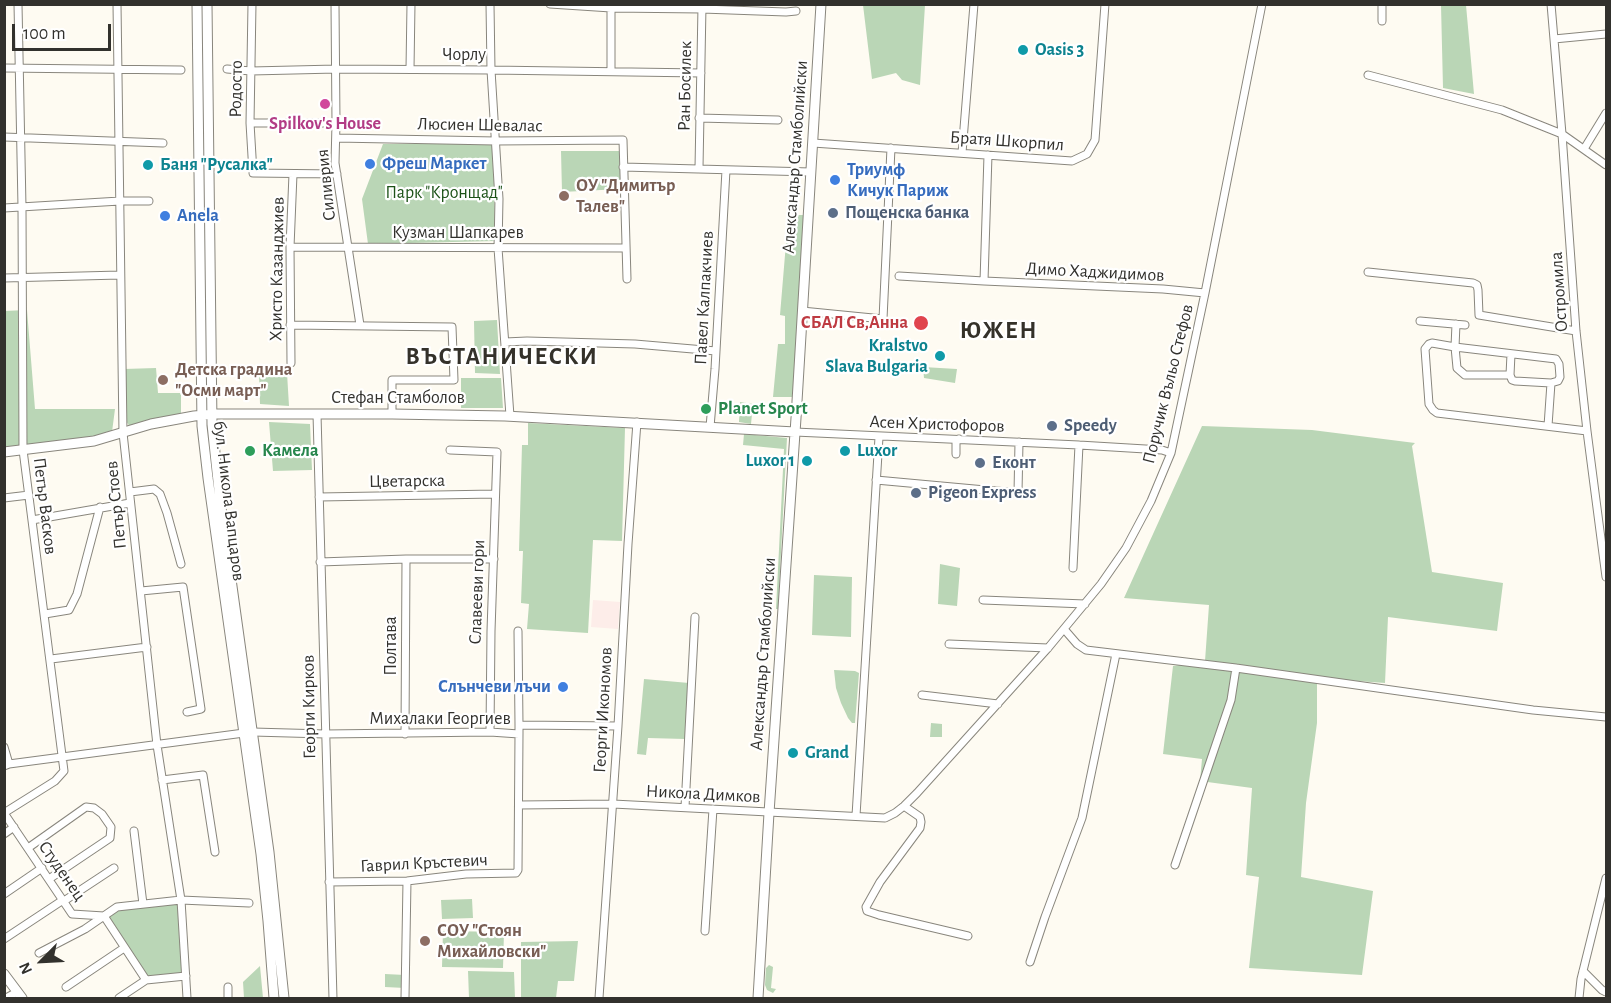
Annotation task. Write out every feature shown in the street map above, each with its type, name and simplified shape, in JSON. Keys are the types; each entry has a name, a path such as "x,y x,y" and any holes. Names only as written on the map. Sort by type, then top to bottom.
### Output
{"street":[{"name":"Петър Васков","path":"18,4 23,277 23,450 63,757"},
{"name":"Петър Стоев","path":"117,4 123,433 157,746 181,900 187,999"},
{"name":"бул. Никола Вапцаров","path":"197,4 208,478 275,903 284,999"},
{"name":"бул. Никола Вапцаров","path":"207,4 207,415"},
{"name":"Родосто","path":"252,4 250,123 253,173 294,174"},
{"name":"Силиврия","path":"335,4 335,163 360,326"},
{"path":"410,69 411,4"},
{"path":"490,4 491,70 499,199 498,248 510,416"},
{"path":"550,4 796,11"},
{"name":"Александър Стамболийски","path":"758,999 821,4"},
{"path":"962,153 974,4"},
{"name":"Братя Шкорпил","path":"813,142 1072,161 1087,154 1095,140 1105,4"},
{"name":"Поручик Въльо Стефов","path":"885,819 904,806 998,704 1085,604 1126,548 1151,501 1171,453 1262,4"},
{"path":"1382,4 1382,21"},
{"name":"Остромила","path":"1551,4 1576,331 1606,577"},
{"path":"611,6 611,71"},
{"name":"Ран Босилек","path":"699,168 702,7"},
{"path":"1554,39 1606,34"},
{"path":"4,68 181,70"},
{"name":"Чорлу","path":"227,69 701,73"},
{"path":"1368,75 1502,110 1562,134 1606,165"},
{"path":"1584,149 1606,113"},
{"path":"699,118 778,120"},
{"path":"250,123 336,123"},
{"path":"4,137 163,143"},
{"name":"Люсиен Шевалас","path":"336,138 496,141 623,140 623,167"},
{"path":"802,311 883,319 891,148"},
{"path":"984,282 988,154"},
{"path":"627,279 623,167 811,172"},
{"name":"Павел Калпакчиев","path":"710,427 726,170"},
{"path":"294,174 336,174"},
{"name":"Христо Казанджиев","path":"291,363 290,247 294,174"},
{"path":"4,208 148,201"},
{"name":"Кузман Шапкарев","path":"290,247 626,248"},
{"path":"1368,272 1473,283 1477,285 1478,290 1479,315 1576,331"},
{"path":"4,278 120,275"},
{"name":"Димо Хаджидимов","path":"899,276 1205,293"},
{"path":"1420,321 1464,325"},
{"path":"1456,324 1457,368 1465,375 1510,375"},
{"path":"290,326 452,327 454,380 392,380 392,414"},
{"path":"505,342 635,344 716,351"},
{"path":"1511,354 1510,375 1512,380 1551,383 1558,381 1559,363 1556,359 1432,343 1426,346 1430,404 1433,410 1437,413 1587,431"},
{"path":"1548,426 1551,383"},
{"name":"Георги Кирков","path":"316,414 333,999"},
{"name":"Стефан Стамболов","path":"4,452 94,441 151,424 207,415 510,416 795,432"},
{"name":"Георги Икономов","path":"599,999 637,422"},
{"name":"Асен Христофоров","path":"795,432 1079,445 1162,450 1171,453"},
{"path":"856,816 879,436"},
{"path":"956,454 956,442 959,440"},
{"path":"876,480 1018,493 1019,442"},
{"path":"1073,568 1079,445"},
{"name":"Славееви гори","path":"450,450 497,452 490,732"},
{"path":"130,492 154,489 160,494 181,564"},
{"name":"Цветарска","path":"319,497 495,494"},
{"path":"4,498 29,495"},
{"path":"32,520 130,503"},
{"path":"45,614 69,610 77,594 100,507"},
{"name":"Полтава","path":"405,734 406,559"},
{"path":"320,562 494,559"},
{"path":"141,591 183,587 201,709 187,712"},
{"path":"983,600 1085,604"},
{"path":"686,807 695,617"},
{"path":"1064,629 1077,644 1086,650 1236,668 1533,710 1606,717"},
{"path":"518,631 519,724"},
{"path":"949,644 1048,648"},
{"path":"51,659 147,647"},
{"path":"1030,962 1082,818 1116,654"},
{"path":"1175,865 1231,700 1236,668"},
{"path":"922,695 998,704"},
{"name":"Михалаки Георгиев","path":"7,765 248,732 519,734 519,724 618,726"},
{"name":"бул. Никола Вапцаров","path":"248,732 274,999"},
{"path":"519,734 519,805"},
{"path":"4,747 7,765"},
{"path":"4,813 55,781 64,771 63,757"},
{"path":"162,780 203,775 215,852"},
{"name":"Никола Димков","path":"519,805 613,804 885,819"},
{"name":"Гаврил Кръстевич","path":"329,882 407,881 466,874 513,873 518,870 519,805"},
{"path":"904,806 920,817 920,828 880,882 866,908 867,911 968,936"},
{"path":"28,848 86,807 94,808 102,814 111,827 110,838 49,879"},
{"path":"705,931 713,809"},
{"name":"Студенец","path":"4,813 72,914 104,916"},
{"path":"4,834 14,827"},
{"path":"134,831 143,904"},
{"path":"4,894 42,868"},
{"path":"4,939 114,868"},
{"path":"1579,999 1583,971 1606,878"},
{"path":"405,999 407,881"},
{"path":"39,953 84,929 117,907 181,900 249,903"},
{"path":"72,914 84,929"},
{"path":"104,916 146,980"},
{"path":"66,987 124,948"},
{"path":"1583,971 1606,992"},
{"path":"4,974 19,995 6,999"},
{"path":"119,999 146,980 186,976"},
{"path":"228,987 228,999"}],"shaded area":[{"path":"593,600 620,602 618,629 591,627"}],"green space":[{"path":"863,5 925,5 920,85 902,80 896,73 872,79"},
{"path":"1441,5 1466,5 1474,94 1443,88"},
{"name":"Парк \"Кронщад\"","path":"383,144 494,144 495,241 368,244 362,199"},
{"path":"561,151 619,151 621,189 562,192"},
{"path":"791,215 805,215 793,397 773,397 778,344 785,344 785,316 780,315 786,243 790,243"},
{"path":"27,310 35,409 115,409 112,432 86,439 5,449 4,311"},
{"path":"497,320 500,374 475,373 474,321"},
{"path":"923,367 957,369 955,383 924,378"},
{"path":"156,368 158,393 181,393 181,414 130,427 126,421 124,369"},
{"path":"259,373 287,373 289,406 260,404"},
{"path":"461,378 501,378 503,408 461,408"},
{"path":"740,402 753,404 751,424 739,422"},
{"path":"269,422 310,424 312,470 273,471"},
{"path":"528,423 625,428 622,541 593,540 588,633 527,629 529,604 521,603 523,551 519,551 522,445 528,445"},
{"path":"1202,426 1312,430 1415,443 1412,446 1432,572 1503,583 1497,631 1388,617 1385,683 1317,678 1317,723 1306,803 1301,877 1373,891 1362,975 1249,968 1259,877 1246,875 1252,788 1200,781 1202,759 1163,754 1173,666 1205,661 1209,605 1124,598"},
{"path":"744,434 787,438 778,609 776,609 784,449 743,445"},
{"path":"940,564 960,568 957,606 938,604"},
{"path":"814,575 852,577 851,637 812,635"},
{"path":"834,670 859,673 855,723 848,718 841,703"},
{"path":"644,679 689,683 685,739 648,738 646,755 637,754"},
{"path":"931,723 942,724 942,737 930,737"},
{"path":"472,899 473,918 442,919 441,900"},
{"path":"181,900 186,976 146,980 104,916 117,907"},
{"path":"443,931 504,932 503,968 442,967"},
{"path":"578,941 574,981 558,981 556,998 521,998 521,942"},
{"path":"769,965 773,967 771,988 776,989 773,993 767,990 765,985 766,968"},
{"path":"260,966 263,998 244,998 243,982"},
{"path":"468,971 514,972 515,998 469,998"},
{"path":"385,974 405,975 405,988 385,987"}],"place":[{"name":"Oasis 3","path":"1023,50"},
{"name":"Spilkov's House","path":"325,104"},
{"name":"Фреш Маркет","path":"370,164"},
{"name":"Баня \"Русалка\"","path":"148,165"},
{"name":"Триумф Кичук Париж","path":"835,180"},
{"name":"ОУ \"Димитър Талев\"","path":"564,196"},
{"name":"Пощенска банка","path":"833,213"},
{"name":"Anela","path":"165,216"},
{"name":"СБАЛ Св,Анна","path":"921,323"},
{"name":"Kralstvo Slava Bulgaria","path":"940,356"},
{"name":"Детска градина \"Осми март\"","path":"163,380"},
{"name":"Planet Sport","path":"706,409"},
{"name":"Speedy","path":"1052,426"},
{"name":"Камела","path":"250,451"},
{"name":"Luxor","path":"845,451"},
{"name":"Luxor 1","path":"807,461"},
{"name":"Еконт","path":"980,463"},
{"name":"Pigeon Express","path":"916,493"},
{"name":"Слънчеви лъчи","path":"563,687"},
{"name":"Grand","path":"793,753"},
{"name":"СОУ \"Стоян Михайловски\"","path":"425,941"}],"district":[{"name":"ЮЖЕН","path":"999,331"},
{"name":"ВЪСТАНИЧЕСКИ","path":"502,357"}]}
